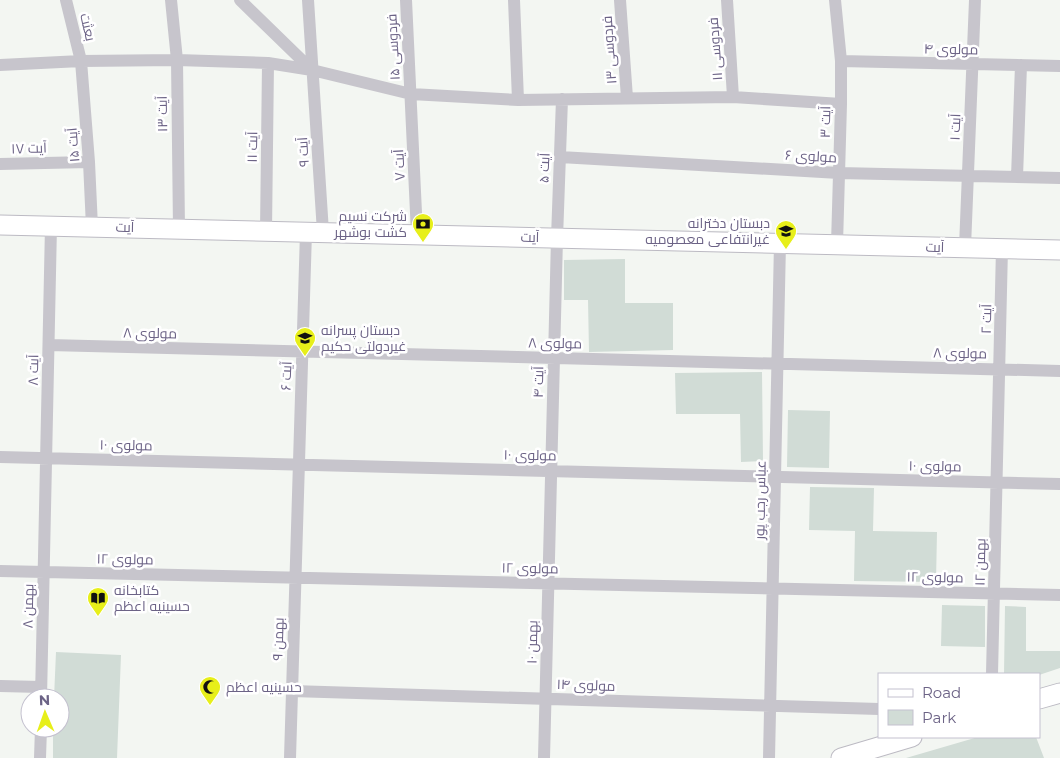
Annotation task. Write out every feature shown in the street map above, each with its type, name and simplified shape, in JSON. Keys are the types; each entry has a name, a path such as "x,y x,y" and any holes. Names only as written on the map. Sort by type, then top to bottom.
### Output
{"street":[{"name":"بعثت","path":"66,0 81,61"},
{"name":"آیت ۱۳","path":"172,0 177,60 179,229"},
{"path":"240,0 312,70"},
{"name":"آیت ۹","path":"308,0 312,70 314,232"},
{"name":"فردوسی ۱۵","path":"406,0 410,94"},
{"path":"514,0 518,100"},
{"name":"فردوسی ۱۳","path":"620,0 627,98"},
{"name":"فردوسی ۱۱","path":"727,0 733,96"},
{"name":"آیت ۳","path":"835,0 841,61 837,244"},
{"name":"آیت ۱","path":"965,248 975,4"},
{"path":"0,65 81,61 177,60 268,63 312,70 410,94 518,100 733,96 841,104"},
{"name":"آیت ۱۵","path":"81,61 92,227"},
{"name":"مولوی ۴","path":"841,61 1060,66"},
{"name":"آیت ۱۱","path":"266,231 268,63"},
{"path":"1017,177 1021,65"},
{"name":"آیت ۷","path":"410,94 417,234"},
{"name":"آیت ۵","path":"557,238 562,99"},
{"name":"مولوی ۶","path":"560,157 839,173 1060,178"},
{"name":"آیت ۱۷","path":"0,164 89,162"},
{"name":"آیت","path":"0,224 1060,250"},
{"name":"آیت ۸","path":"45,515 51,226"},
{"name":"آیت ۶","path":"297,521 302,352 314,232"},
{"name":"آیت ۴","path":"550,527 557,238"},
{"name":"عباس رجب پور","path":"769,758 780,243"},
{"name":"آیت ۲","path":"998,450 1002,248"},
{"name":"مولوی ۸","path":"49,345 1060,371"},
{"name":"بهمن ۱۲","path":"992,673 998,450"},
{"name":"مولوی ۱۰","path":"0,457 1060,484"},
{"name":"بهمن ۸","path":"41,688 45,515"},
{"name":"بهمن ۹","path":"290,758 297,521"},
{"name":"بهمن ۱۰","path":"544,758 550,527"},
{"name":"مولوی ۱۲","path":"0,571 1060,595"},
{"path":"0,686 20,689"},
{"name":"مولوی ۱۴","path":"292,691 878,709"},
{"path":"1040,699 1060,693"},
{"path":"40,758 41,738"},
{"path":"841,758 909,738"}],"green space":[{"path":"625,259 625,303 673,303 673,350 589,352 588,300 564,300 564,260"},
{"path":"762,372 763,461 741,462 740,414 676,414 675,373"},
{"path":"788,410 830,411 829,468 787,467"},
{"path":"810,487 874,488 873,531 937,532 936,582 854,581 855,531 809,530"},
{"path":"942,605 985,606 985,647 941,646"},
{"path":"1005,606 1026,607 1026,651 1060,651 1060,668 1040,675 1040,673 1004,673"},
{"path":"56,652 121,655 117,758 53,758 53,738 70,738 70,688 54,688"},
{"path":"975,738 1036,738 1044,758 906,758"}],"place":[{"name":"شرکت نسیم کشت بوشهر","path":"423,243"},
{"name":"دبستان دخترانه غیرانتفاعی معصومیه","path":"786,250"},
{"name":"دبستان پسرانه غیردولتی حکیم","path":"305,357"},
{"name":"کتابخانه حسینیه اعظم","path":"98,617"},
{"name":"حسینیه اعظم","path":"210,706"}]}
